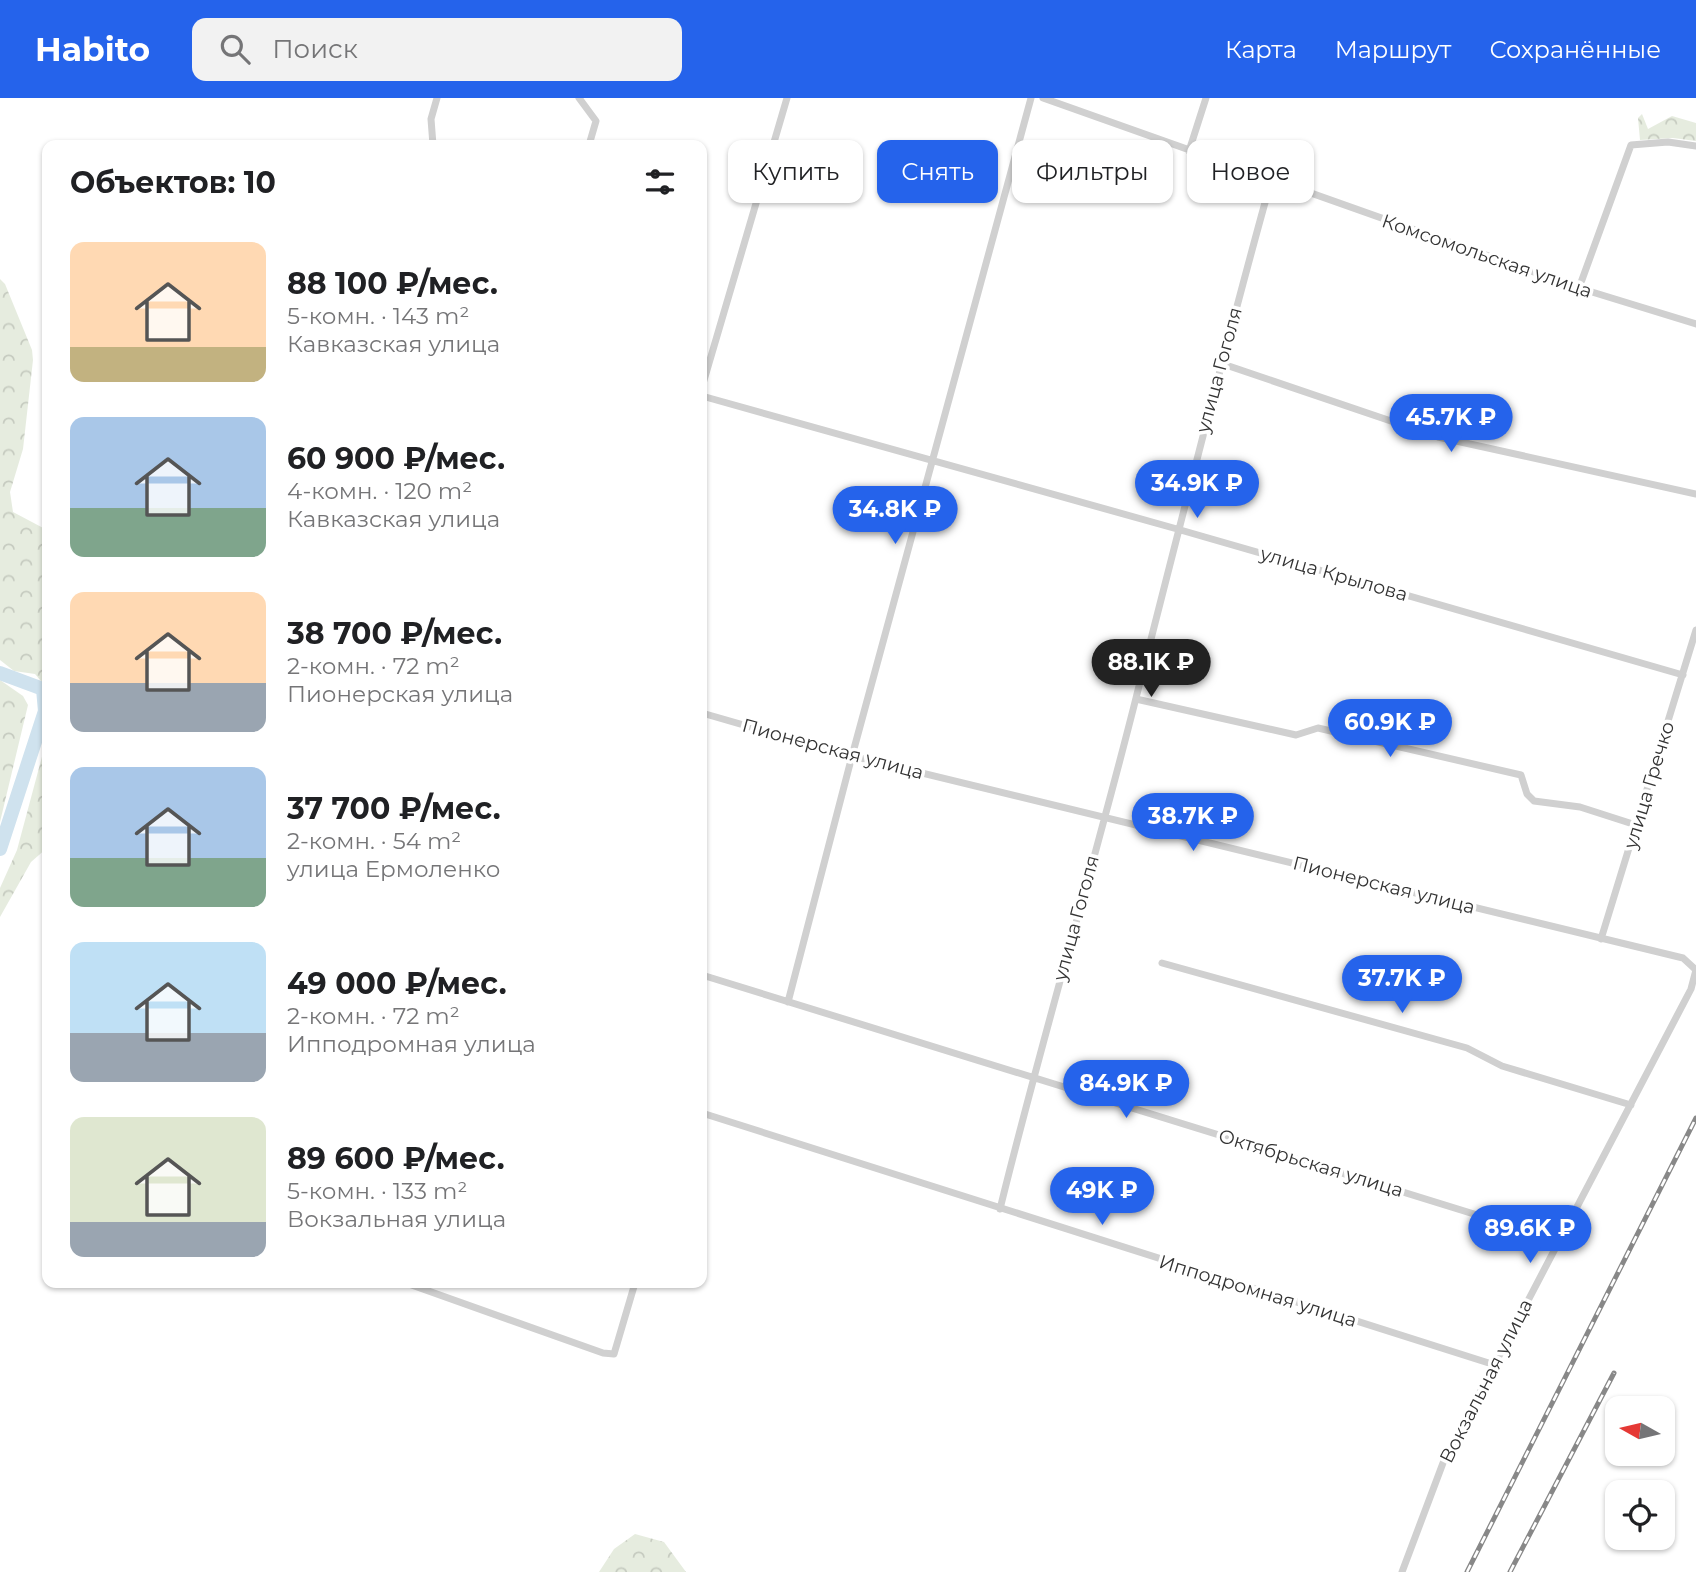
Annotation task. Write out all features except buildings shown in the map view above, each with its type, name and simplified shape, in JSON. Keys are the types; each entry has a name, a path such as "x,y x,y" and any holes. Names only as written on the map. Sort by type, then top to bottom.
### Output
{"street":[{"path":"433,140 431,119 437,98"},
{"path":"579,98 596,121 590,140"},
{"path":"707,370 787,98"},
{"path":"788,1002 1031,98"},
{"name":"Комсомольская улица","path":"1043,98 1187,150"},
{"path":"1193,140 1206,98"},
{"path":"1579,288 1631,145 1668,142 1696,146"},
{"name":"Комсомольская улица","path":"1314,196 1579,288 1696,324"},
{"name":"улица Гоголя","path":"1000,1209 1032,1076 1136,699 1177,528 1265,203"},
{"path":"1220,363 1438,438 1696,494"},
{"name":"улица Крылова","path":"707,397 1177,528 1683,675"},
{"name":"улица Гречко","path":"1601,939 1696,630"},
{"path":"1136,699 1296,735 1318,727 1521,775 1527,794 1534,801 1551,806 1580,807 1636,825"},
{"name":"Пионерская улица","path":"707,714 852,756 1683,958 1696,970"},
{"path":"1162,963 1467,1048 1502,1066 1631,1105"},
{"name":"Вокзальная улица","path":"1402,1572 1434,1482 1691,989 1696,970"},
{"name":"Октябрьская улица","path":"707,977 1558,1240"},
{"name":"Ипподромная улица","path":"707,1115 1495,1365"},
{"path":"420,1288 603,1353 614,1354 634,1288"}],"green space":[{"path":"1642,114 1648,129 1672,116 1696,123 1696,141 1673,138 1640,140 1638,118"},
{"path":"0,279 5,284 32,350 23,449 10,492 13,512 42,527 42,682 35,674 14,671 0,660"},
{"path":"0,680 23,696 28,705 0,822"},
{"path":"42,757 42,852 31,862 0,917 0,888 17,850"},
{"path":"635,1534 664,1542 686,1572 599,1572 614,1549"}],"waterway":[{"path":"0,673 42,689"},
{"path":"0,849 42,720"}],"railway":[{"path":"1467,1572 1696,1118"},
{"path":"1510,1572 1614,1373"}]}
